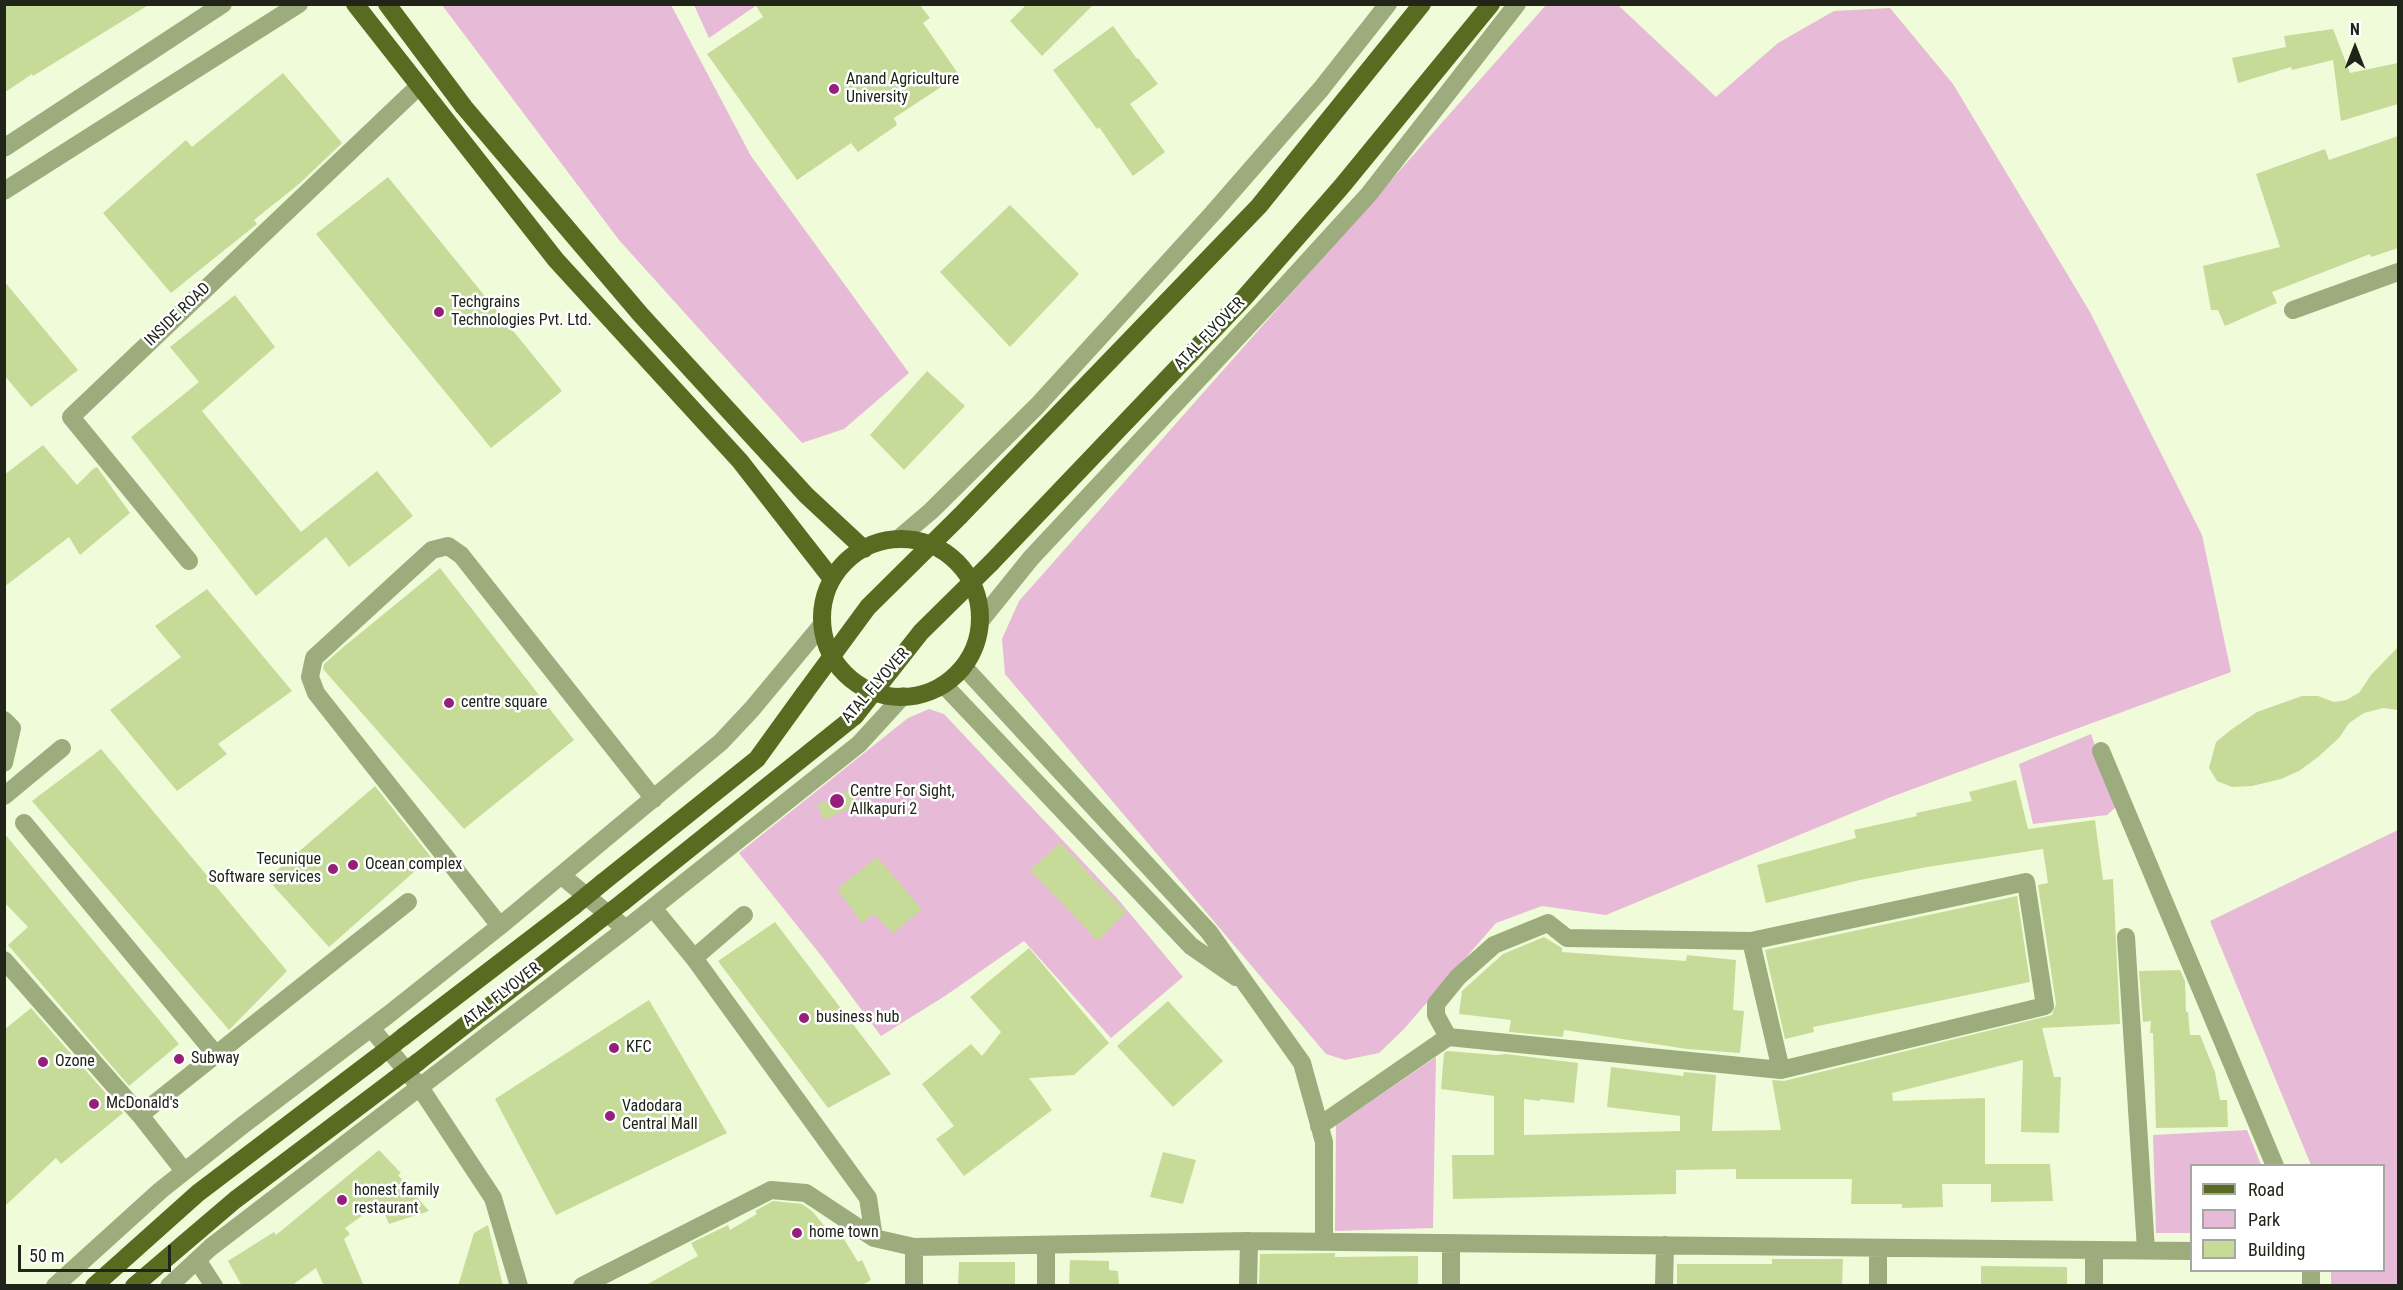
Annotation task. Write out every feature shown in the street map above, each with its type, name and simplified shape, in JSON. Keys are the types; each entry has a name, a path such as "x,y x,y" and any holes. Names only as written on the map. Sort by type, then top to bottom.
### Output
{"main road":[{"path":"355,4 556,260 740,461 832,579"},
{"path":"387,4 464,106 641,315 806,495 864,549"},
{"name":"ATAL FLYOVER","path":"94,1286 198,1193 530,941 757,759 868,607 1014,461 1258,206 1422,4"},
{"name":"ATAL FLYOVER","path":"134,1286 235,1200 638,891 855,716 921,632 991,563 1244,298 1342,186 1491,4"},
{"path":"386,44 405,29"},
{"path":"620,331 641,315"},
{"path":"898,538 924,542 947,553 966,571 977,594 981,620 976,645 964,667 944,685 919,696 892,697 866,689 844,674 828,652 821,626 823,599 832,579 851,556 864,549 873,544 898,538"}],"street":[{"path":"4,148 223,4"},
{"path":"4,191 298,4"},
{"path":"898,538 931,511 1037,406 1205,222 1322,89 1388,4"},
{"path":"981,620 1032,558 1369,194 1516,4"},
{"name":"INSIDE ROAD","path":"189,561 71,417 418,86"},
{"path":"2293,310 2398,272"},
{"path":"500,926 316,693 310,677 314,658 432,550 448,546 461,555 654,799"},
{"path":"55,1286 184,1171 500,926 721,742 821,626"},
{"path":"964,667 1209,932 1302,1063 1324,1142 1324,1242"},
{"path":"944,685 1191,946 1244,983"},
{"path":"169,1286 197,1260 652,908 859,744 903,696"},
{"path":"4,720 12,728 4,763"},
{"path":"4,796 62,748"},
{"path":"2101,751 2274,1164"},
{"path":"24,823 217,1056"},
{"path":"562,876 626,928"},
{"path":"1319,1126 1449,1037 1781,1070 2045,1006 2026,882 1751,941 1567,938 1548,923 1494,945 1458,977 1436,1004 1436,1016 1449,1037"},
{"path":"140,1116 408,902"},
{"path":"652,908 694,958 868,1198 874,1238"},
{"path":"694,958 744,915"},
{"path":"2126,937 2146,1250"},
{"path":"1751,941 1781,1070"},
{"path":"4,960 140,1116 184,1171"},
{"path":"371,1028 419,1086 493,1198 519,1286"},
{"path":"582,1286 771,1190 806,1193 874,1238 914,1247 1249,1241 2190,1251"},
{"path":"1248,1286 1249,1241"},
{"path":"1451,1243 1451,1286"},
{"path":"1046,1245 1046,1286"},
{"path":"1664,1286 1665,1245"},
{"path":"914,1247 914,1286"},
{"path":"1878,1248 1878,1286"},
{"path":"2094,1250 2094,1286"},
{"path":"197,1260 214,1286"}],"green space":[{"path":"442,5 671,5 751,156 909,373 844,429 802,443 619,240"},
{"path":"694,5 757,5 709,38"},
{"path":"1546,5 1618,5 1716,97 1778,43 1834,11 1890,8 1953,84 2090,312 2202,535 2231,672 1891,797 1606,915 1542,906 1496,923 1403,1030 1379,1053 1345,1060 1326,1054 1005,674 1002,639 1019,601"},
{"path":"929,709 944,714 1116,897 1183,977 1111,1038 1024,941 945,996 881,1036 823,958 739,853 908,718"},
{"path":"2091,734 2117,806 2107,815 2033,824 2019,764"},
{"path":"2398,830 2398,1285 2331,1285 2331,1272 2385,1272 2385,1164 2311,1164 2210,921"},
{"path":"1436,1057 1433,1228 1335,1231 1336,1125"},
{"path":"2247,1130 2261,1164 2190,1164 2190,1233 2156,1233 2153,1135"}],"building":[{"path":"4,4 150,4 4,93"},
{"name":"Anand Agriculture University","path":"755,4 919,4 930,18 923,23 959,75 894,118 897,125 858,152 851,143 797,180 707,54 763,17"},
{"path":"1027,4 1094,4 1042,56 1010,21"},
{"path":"1113,26 1158,84 1130,104 1165,152 1133,176 1099,127 1097,129 1053,70"},
{"path":"2333,29 2350,73 2398,63 2398,104 2341,121 2333,60 2292,70 2291,67 2238,83 2232,58 2286,47 2284,36"},
{"path":"283,73 342,143 299,184 254,220 257,224 171,293 103,213 186,140 192,147"},
{"path":"2398,136 2398,248 2371,257 2370,254 2272,292 2277,303 2225,326 2218,310 2211,310 2203,266 2280,247 2256,174 2325,149 2329,160"},
{"name":"Techgrains Technologies Pvt. Ltd.","path":"388,177 562,391 491,448 316,234"},
{"path":"1010,205 1079,274 1010,347 940,272"},
{"path":"4,281 78,370 31,407 4,375"},
{"path":"235,295 275,347 202,411 301,532 377,471 413,516 349,567 326,537 256,596 131,437 199,382 170,347"},
{"path":"927,371 965,406 904,470 870,435"},
{"path":"43,445 77,485 97,467 130,513 80,555 69,537 4,587 4,475"},
{"name":"centre square","path":"440,568 574,740 464,829 323,669 324,664 341,649"},
{"path":"207,589 292,691 218,744 227,754 177,791 110,710 181,657 155,626"},
{"path":"2398,647 2398,710 2383,708 2364,713 2349,723 2339,738 2318,757 2299,771 2281,779 2252,786 2232,787 2217,781 2209,768 2216,742 2232,729 2257,712 2302,696 2318,696 2334,702 2346,700 2359,693 2371,675"},
{"path":"101,749 287,971 229,1030 32,801"},
{"path":"2016,780 2028,829 2095,820 2103,880 2113,879 2120,1024 2042,1028 2054,1077 2061,1077 2059,1133 2021,1132 2023,1060 1892,1093 1893,1101 1985,1098 1985,1164 2050,1164 2053,1201 1991,1202 1991,1184 1942,1184 1943,1207 1902,1208 1902,1204 1851,1204 1852,1179 1736,1179 1736,1169 1676,1170 1676,1194 1453,1199 1452,1155 1494,1155 1494,1096 1441,1089 1444,1053 1447,1051 1506,1054 1578,1063 1574,1103 1524,1099 1524,1135 1680,1131 1680,1116 1607,1107 1611,1067 1683,1076 1684,1072 1716,1075 1712,1131 1781,1130 1772,1080 1784,1081 2052,1015 2056,1004 2038,885 2048,883 2043,849 1860,880 1766,903 1757,865 1856,838 1854,830 1972,801 1969,792"},
{"name":"Ocean complex","path":"375,786 431,857 329,947 267,879"},
{"path":"849,790 856,805 824,820 817,805"},
{"path":"4,833 179,1044 129,1086 8,945 28,927 4,902"},
{"path":"1060,843 1126,912 1098,941 1030,870"},
{"path":"877,857 922,909 893,933 874,914 862,923 837,889"},
{"path":"2017,896 2030,982 1813,1027 1814,1032 1785,1039 1765,950"},
{"name":"business hub","path":"775,922 891,1074 828,1108 718,961"},
{"path":"1544,937 1562,948 1562,952 1686,961 1687,955 1736,960 1733,1010 1744,1011 1740,1053 1687,1049 1564,1030 1563,1037 1509,1032 1511,1020 1459,1014 1462,991 1503,954"},
{"path":"1029,948 1109,1043 1074,1075 1029,1078 1052,1110 964,1176 936,1139 954,1126 922,1084 971,1044 982,1056 1001,1032 970,997"},
{"path":"2180,970 2185,981 2186,1012 2188,1012 2190,1035 2200,1035 2215,1072 2220,1100 2227,1100 2228,1127 2156,1128 2153,1033 2150,1033 2151,1021 2143,1022 2139,971"},
{"name":"Vadodara Central Mall","path":"649,1000 727,1133 556,1215 495,1099"},
{"path":"1168,1001 1223,1061 1173,1107 1117,1046"},
{"name":"Ozone","path":"31,1008 123,1113 61,1164 56,1158 4,1207 4,1030"},
{"path":"379,1150 401,1173 398,1175 429,1211 389,1224 380,1203 345,1228 350,1234 344,1239 364,1286 324,1286 316,1268 291,1286 242,1286 228,1261 274,1232 276,1235"},
{"path":"1163,1152 1196,1160 1183,1204 1150,1197"},
{"path":"773,1201 802,1204 812,1211 832,1235 839,1231 858,1262 862,1260 871,1280 861,1286 644,1286 698,1256 691,1243 728,1225 730,1230 757,1214 755,1211"},
{"path":"488,1225 503,1286 458,1286 474,1233"},
{"path":"1335,1253 1335,1257 1418,1256 1418,1286 1259,1286 1260,1254"},
{"path":"1772,1259 1843,1259 1842,1286 1677,1286 1677,1264 1772,1264"},
{"path":"1070,1260 1109,1261 1109,1270 1118,1271 1119,1286 1069,1286"},
{"path":"959,1262 1015,1262 1015,1286 958,1286"},
{"path":"1981,1266 2067,1267 2067,1286 1981,1286"}],"place":[{"name":"Anand Agriculture University","path":"834,89"},
{"name":"Techgrains Technologies Pvt. Ltd.","path":"439,312"},
{"name":"centre square","path":"449,703"},
{"name":"Centre For Sight, Allkapuri 2","path":"837,801"},
{"name":"Ocean complex","path":"353,865"},
{"name":"Tecunique Software services","path":"333,869"},
{"name":"business hub","path":"804,1018"},
{"name":"KFC","path":"614,1048"},
{"name":"Subway","path":"179,1059"},
{"name":"Ozone","path":"43,1062"},
{"name":"McDonald's","path":"94,1104"},
{"name":"Vadodara Central Mall","path":"610,1116"},
{"name":"honest family restaurant","path":"342,1200"},
{"name":"home town","path":"797,1233"}]}
